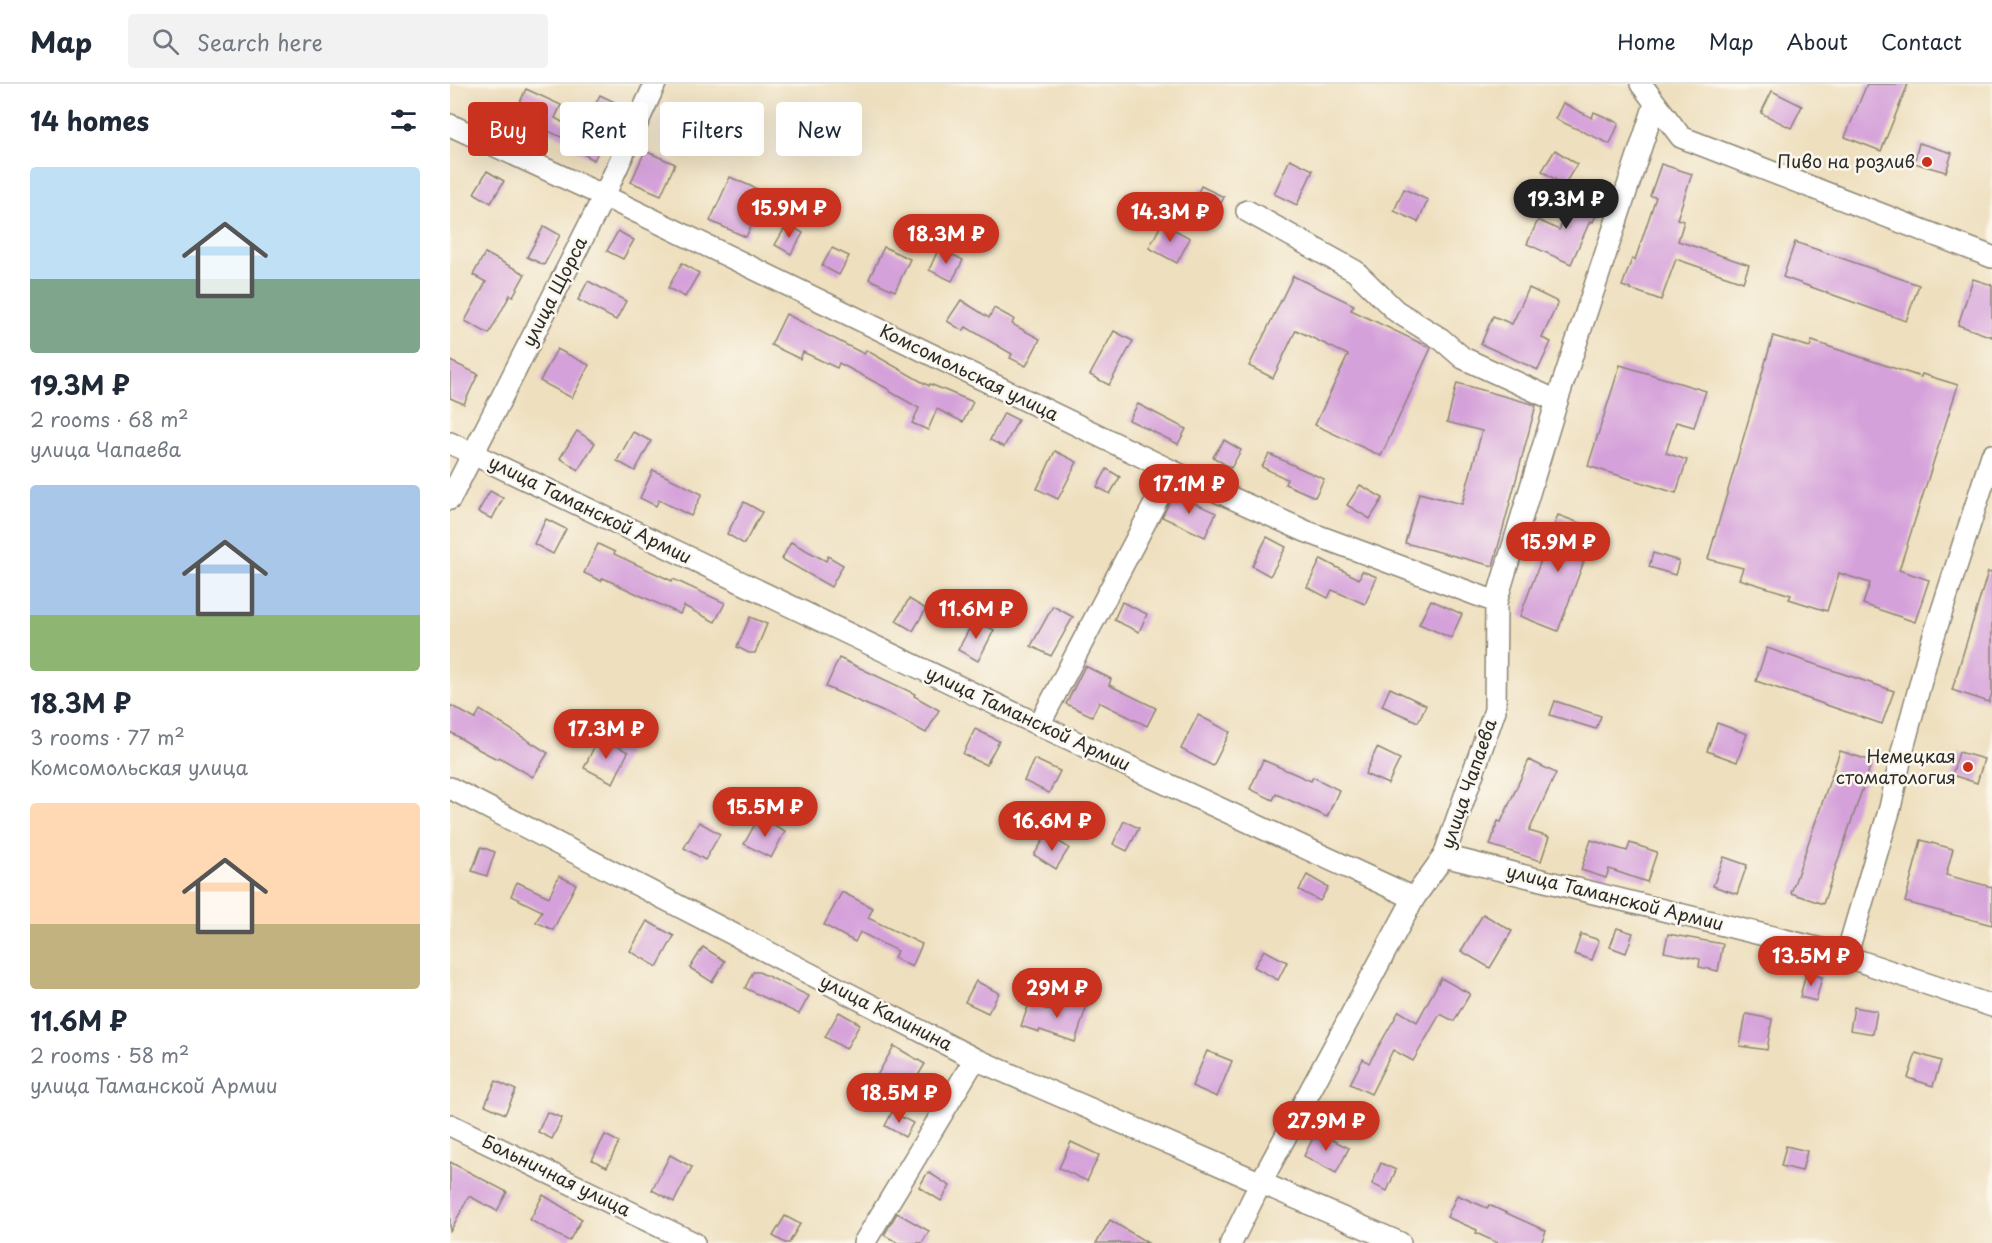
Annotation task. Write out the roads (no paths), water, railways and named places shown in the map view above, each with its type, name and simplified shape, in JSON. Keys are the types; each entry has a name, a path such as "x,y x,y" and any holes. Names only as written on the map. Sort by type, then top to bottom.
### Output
{"street":[{"name":"улица Щорса","path":"450,499 604,196 655,84"},
{"path":"1641,84 1681,137 1992,257"},
{"name":"улица Чапаева","path":"1231,1243 1261,1182 1414,898 1444,856 1495,710 1496,602 1557,401 1655,104"},
{"name":"Комсомольская улица","path":"450,125 604,196 1172,471 1305,531 1496,602"},
{"path":"1247,211 1355,271 1396,311 1441,339 1463,358 1557,401"},
{"name":"улица Таманской Армии","path":"450,443 1039,725 1414,898"},
{"path":"1846,957 1890,808 1902,752 1929,651 1992,455"},
{"path":"1039,725 1172,471"},
{"name":"улица Калинина","path":"450,788 975,1059 1400,1243"},
{"name":"улица Таманской Армии","path":"1444,856 1846,957 1992,1006"},
{"path":"864,1243 975,1059"},
{"name":"Больничная улица","path":"450,1125 694,1243"}],"place":[{"name":"Пиво на розлив","path":"1927,162"},
{"name":"Немецкая стоматология","path":"1968,767"}]}
